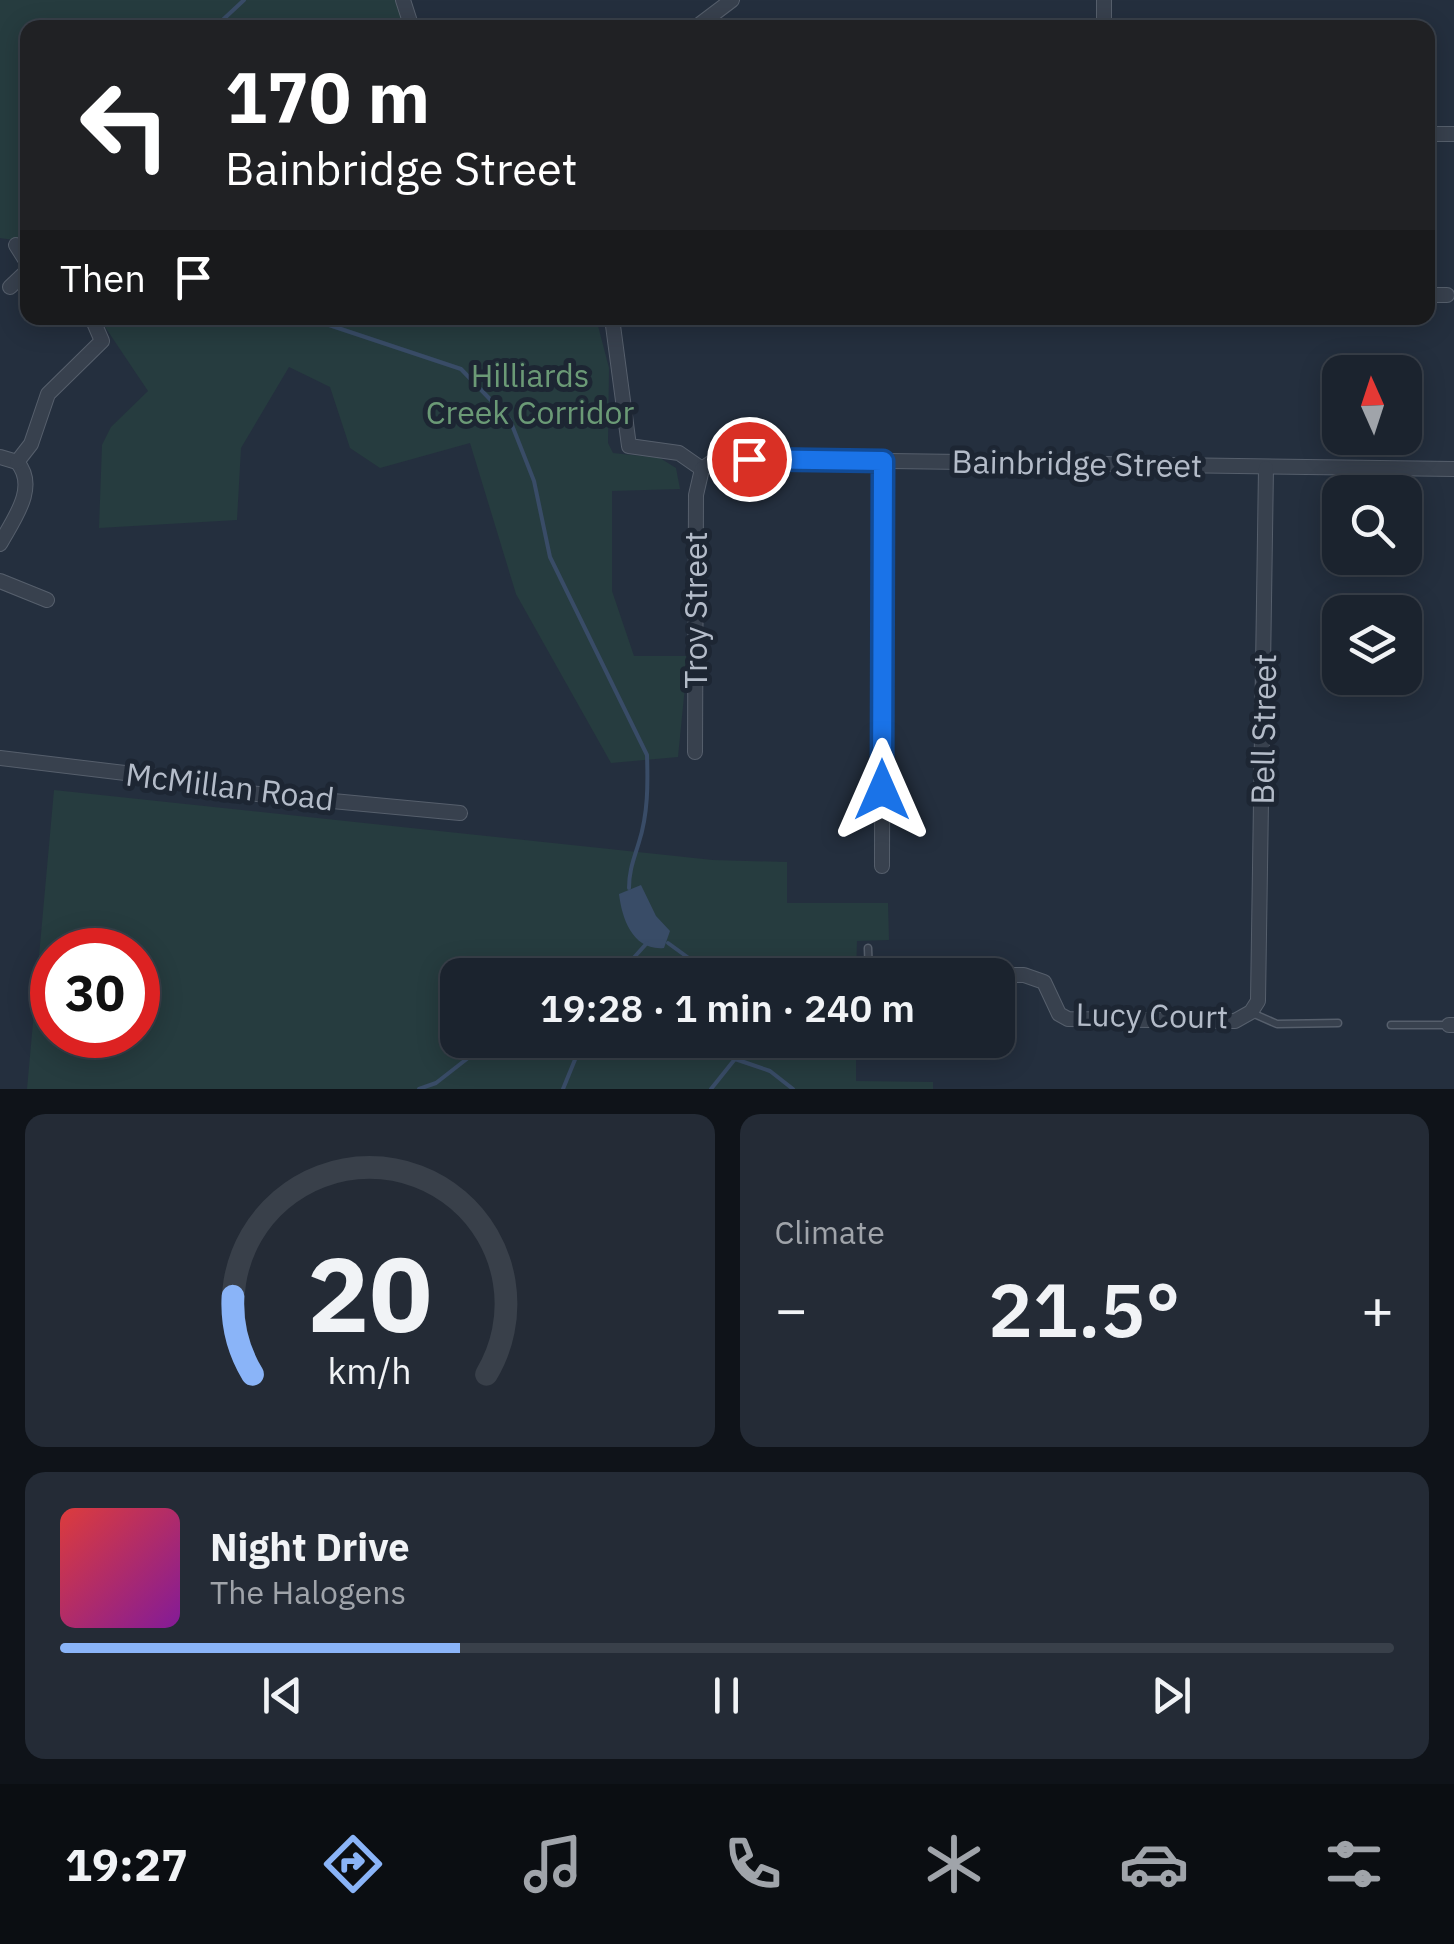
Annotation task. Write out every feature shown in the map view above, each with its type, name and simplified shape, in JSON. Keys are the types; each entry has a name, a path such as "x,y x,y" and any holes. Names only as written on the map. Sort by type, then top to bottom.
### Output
{"street":[{"path":"706,20 732,0"},
{"path":"16,246 20,253"},
{"path":"10,287 20,276"},
{"path":"1435,295 1447,295"},
{"path":"17,462 32,444 48,394 102,341 95,325"},
{"path":"613,325 629,446 679,453 702,469"},
{"path":"0,457 17,462 26,478 26,491 0,544"},
{"name":"Bainbridge Street","path":"702,469 722,460 1454,468"},
{"path":"882,866 883,461"},
{"name":"Bell Street","path":"1258,990 1266,468"},
{"name":"Troy Street","path":"695,752 696,495 702,469"},
{"path":"0,581 47,600"},
{"name":"McMillan Road","path":"0,758 181,779 226,791 460,813"},
{"name":"Lucy Court","path":"1015,974 1044,982 1059,1014 1068,1019 1235,1021 1251,1012 1258,990"}],"lane":[{"name":"Lucy Court","path":"868,948 868,958"},
{"path":"1251,1012 1277,1024 1338,1024"},
{"path":"1391,1024 1451,1025"}],"green space":[{"path":"0,0 396,0 403,20 20,20 20,241 0,238"},
{"name":"Hilliards Creek Corridor","path":"104,325 598,325 609,368 608,443 613,453 660,458 676,468 680,489 612,491 612,591 634,656 688,656 678,757 611,763 516,594 470,443 380,468 350,448 330,387 289,367 241,448 237,520 99,528 102,445 111,427 148,391"},
{"path":"54,790 713,860 787,862 787,903 888,903 889,940 857,941 856,958 440,958 440,1058 856,1058 856,1081 933,1082 933,1089 27,1089 30,1056 160,1058 160,928 42,928"}],"water":[{"path":"641,885 656,916 670,931 664,948 644,944 626,923 619,894"}],"waterway":[{"path":"223,20 244,0"},
{"path":"329,325 461,369 510,420 534,481 550,557 647,755 646,810 629,888"},
{"path":"634,958 647,943"},
{"path":"668,943 689,958"},
{"path":"419,1089 436,1083 468,1058"},
{"path":"563,1089 576,1058"},
{"path":"711,1089 735,1058"},
{"path":"735,1059 770,1071 793,1089"}],"route":[{"path":"749,459 883,461 882,790"}]}
